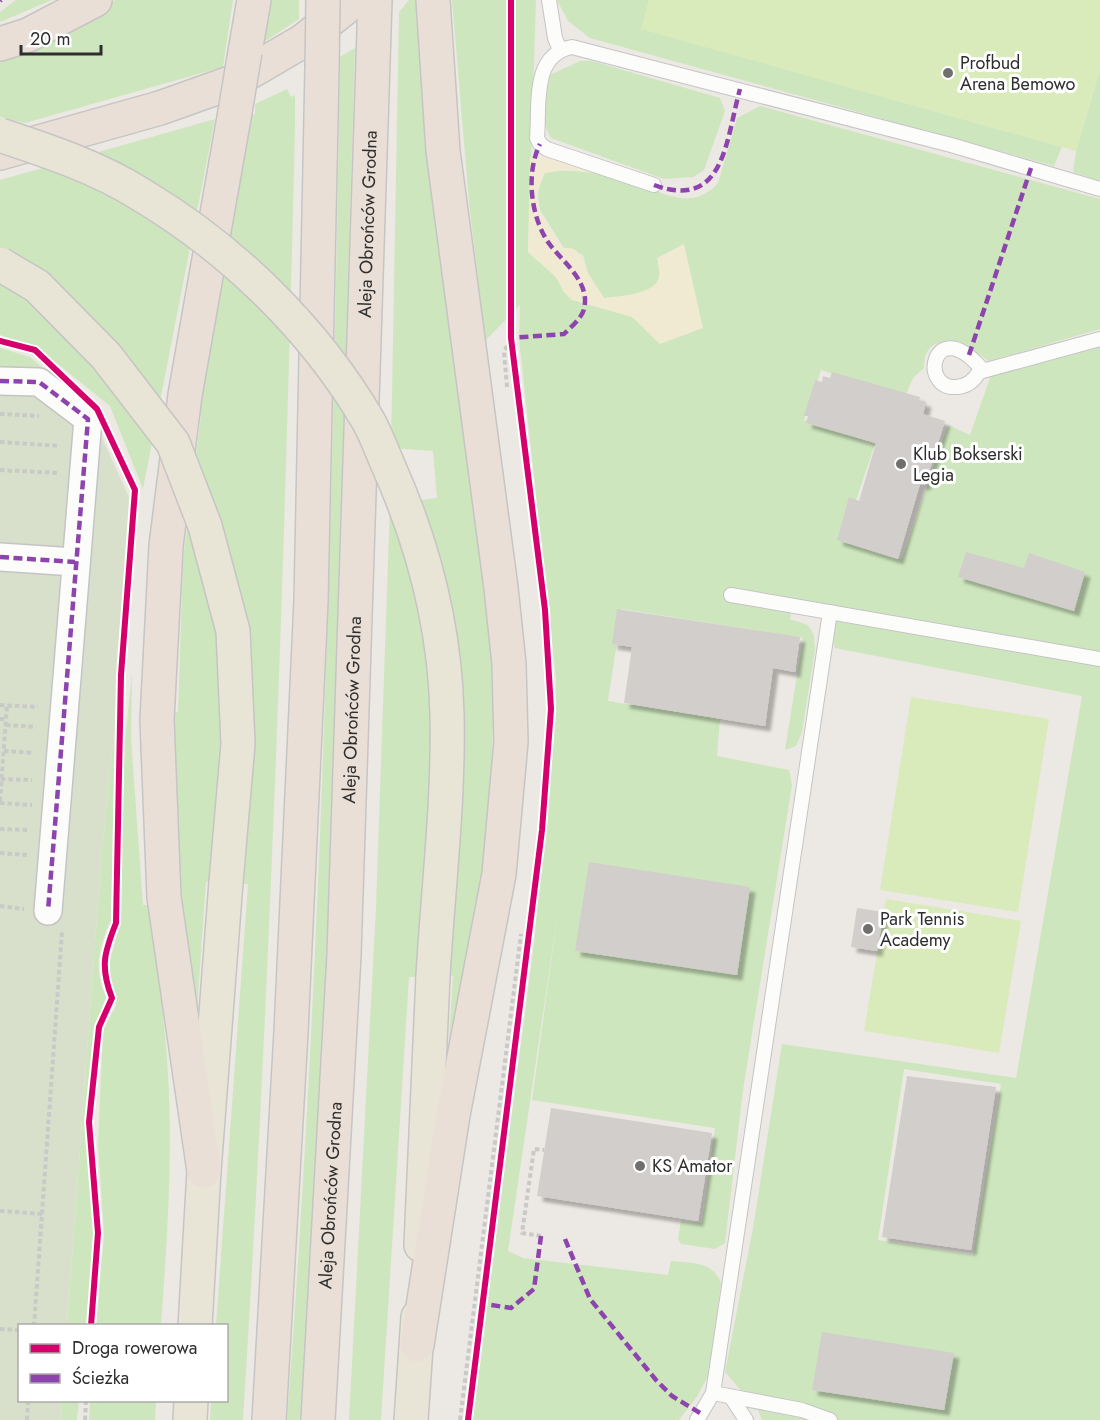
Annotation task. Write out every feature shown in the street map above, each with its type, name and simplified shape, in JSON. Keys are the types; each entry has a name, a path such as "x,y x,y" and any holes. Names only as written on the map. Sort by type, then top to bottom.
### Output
{"highway":[{"path":"0,44 28,35 95,0"},
{"path":"204,1171 164,897 157,720 166,546 185,395 254,0"},
{"path":"269,1420 291,1032 311,613 323,0"},
{"path":"0,153 160,108 232,82 303,41 355,0"},
{"name":"Aleja Obrońców Grodna","path":"318,1420 344,955 375,0"},
{"path":"417,1345 453,1115 499,874 511,742 509,663 443,151 433,0"}],"main road":[{"path":"0,135 64,156 139,193 216,245 296,322 369,423 406,506 428,578 441,648 447,713 417,1345 411,1420"},
{"path":"0,264 36,285 106,356 173,443 205,526 233,632 238,744 204,1171 195,1324"},
{"path":"190,1420 191,1402"}],"street":[{"path":"0,381 39,382 88,418 57,780 55,917"},
{"path":"0,557 75,562"}],"lane":[{"path":"549,0 560,50"},
{"path":"654,186 547,149 540,144 537,138 543,68 549,57 560,50 572,47 951,145 1100,189"},
{"path":"979,372 1100,339"},
{"path":"731,595 1100,659"},
{"path":"697,1420 713,1394 830,612"},
{"path":"713,1394 799,1415 830,1420"},
{"path":"731,1397 746,1420"}],"path":[{"path":"511,338 512,349"},
{"path":"0,342 35,350 42,357"},
{"path":"92,1324 98,1233 89,1122 99,1027 112,998 103,975 107,945 116,923 122,675 135,490 111,439"},
{"path":"0,442 85,447"},
{"path":"0,470 82,475"},
{"path":"0,705 62,719"},
{"path":"0,801 2,739 6,725 7,705"},
{"path":"0,719 6,719"},
{"path":"6,725 62,719"},
{"path":"1,779 57,780"},
{"path":"34,1324 43,1214 55,917"},
{"path":"460,1420 521,930"},
{"path":"496,1198 529,930"},
{"path":"541,1236 522,1233 534,1149 544,1150"},
{"path":"0,1210 43,1214"},
{"path":"468,1420 480,1327"},
{"path":"0,1329 18,1330"},
{"path":"27,1420 28,1402"},
{"path":"85,1420 86,1402"}],"green space":[{"path":"16,0 52,0 0,22 0,12"},
{"path":"115,0 233,0 223,67 25,123 0,117 0,59 92,18"},
{"path":"266,0 299,0 299,19 261,44"},
{"path":"409,0 418,0 490,630 494,697 489,827 478,900 449,1040 453,976 409,977 381,1420 349,1420 376,907 390,504 437,498 433,451 391,448 399,12"},
{"path":"452,0 536,0 528,252 556,277 564,292 632,317 642,325 684,244 671,254 659,279 650,289 631,295 604,298 588,273 583,255 564,248 540,210 537,190 545,173 573,170 602,172 620,176 670,196 695,197 707,193 718,183 737,118 760,106 1100,199 1100,329 989,361 960,345 939,343 931,347 926,355 924,368 913,378 904,399 821,370 804,420 875,444 843,539 902,559 948,425 970,435 991,375 1100,345 1100,1420 762,1420 758,1410 725,1372 753,1228 782,1044 1016,1078 1082,696 835,648 829,620 793,603 790,619 808,625 814,635 815,650 802,732 796,746 785,750 803,638 622,609 608,701 720,719 717,756 789,770 792,785 743,1090 725,1243 715,1249 681,1244 678,1239 681,1221 702,1223 715,1128 532,1100 559,905 508,1251 523,1258 668,1275 671,1261 700,1264 707,1267 713,1271 721,1283 708,1376 698,1395 679,1420 472,1420 534,943 556,719 556,679 519,339 520,305 485,341 469,202","holes":["904,1069 1001,1084 973,1255 878,1240"]},
{"path":"557,0 649,0 642,29 1062,147 1054,166 590,38 568,21"},
{"name":"Profbud Arena Bemowo","path":"649,0 1100,0 1100,69 1076,151 641,29"},
{"path":"355,48 326,1010 302,1420 287,1420 309,1080 324,739 334,398 340,57"},
{"path":"580,61 592,61 720,98 725,111 704,170 693,177 664,179 551,138 545,123 550,75"},
{"path":"1100,69 1100,181 1073,172 1076,151"},
{"path":"287,89 291,97 295,95 275,773 261,1097 243,1420 210,1420 211,1402 228,1402 228,1324 216,1324 248,884 206,882 195,1037 179,888 172,712 178,712 183,560 201,416 195,413 248,117 255,114 255,104"},
{"path":"215,119 143,489 110,406 38,348 0,335 0,180"},
{"path":"0,348 30,357 92,410 0,373"},
{"path":"0,373 91,414 129,497 115,722 101,861 67,1324 18,1324 18,1402 62,1402 61,1420 0,1420"},
{"path":"132,672 131,738 143,905 150,905 163,1010 168,1074 170,1168 161,1324 96,1324 104,1235 98,1144 103,1030 116,1006 108,967 120,924 124,752"},
{"path":"911,697 1049,719 1018,912 880,890"},
{"path":"115,722 111,919 99,958 100,977 106,997 91,1056 89,1086 93,1208 92,1260 86,1324 67,1324 101,861"},
{"path":"886,899 1021,921 999,1053 864,1031"},
{"path":"62,1402 79,1402 77,1420 61,1420"},
{"path":"90,1402 156,1402 155,1420 89,1420"}],"sand":[{"path":"530,157 553,159 617,175 563,170 545,173 540,185 538,204 545,221 563,248 574,249 580,255 604,298 636,294 651,288 659,277 657,258 684,244 703,328 660,344 632,317 572,300 564,292 556,277 528,252"}],"building":[{"name":"Klub Bokserski Legia","path":"832,372 920,397 919,400 926,402 923,414 945,421 925,485 920,484 898,559 837,540 849,497 859,501 876,443 806,423 808,416 804,416 815,380 822,382 823,376 830,378"},
{"path":"966,552 1024,568 1029,553 1085,572 1074,611 958,577"},
{"path":"617,609 800,637 795,672 773,668 765,726 624,703 632,647 612,644"},
{"path":"589,862 750,887 737,975 575,951"},
{"path":"857,908 884,912 877,951 851,947"},
{"path":"907,1076 996,1087 971,1250 882,1237"},
{"path":"551,1108 712,1133 698,1221 537,1196"},
{"path":"822,1332 954,1353 944,1410 812,1390"}],"marked path":[{"path":"654,185 678,190 695,188 709,179 718,166 725,148 740,89"},
{"path":"511,333 511,338 564,334 579,319 584,309 585,299 579,281 548,242 537,219 532,180 533,167 540,144"},
{"path":"969,355 1031,168"},
{"path":"0,381 39,382 88,419 48,911"},
{"path":"0,557 75,562"},
{"path":"478,1303 511,1308 534,1289 541,1236"},
{"path":"565,1239 590,1299 656,1380 672,1396 700,1413"}],"cycle path":[{"path":"468,1420 542,830 551,709 545,610 511,338 511,0"},
{"path":"0,341 35,350 97,409 135,490 121,675 116,923 105,960 106,977 112,998 99,1027 89,1122 98,1233 91,1324"}],"place":[{"name":"Profbud Arena Bemowo","path":"948,73"},
{"name":"Klub Bokserski Legia","path":"901,464"},
{"name":"Park Tennis Academy","path":"868,929"},
{"name":"KS Amator","path":"640,1166"}]}
